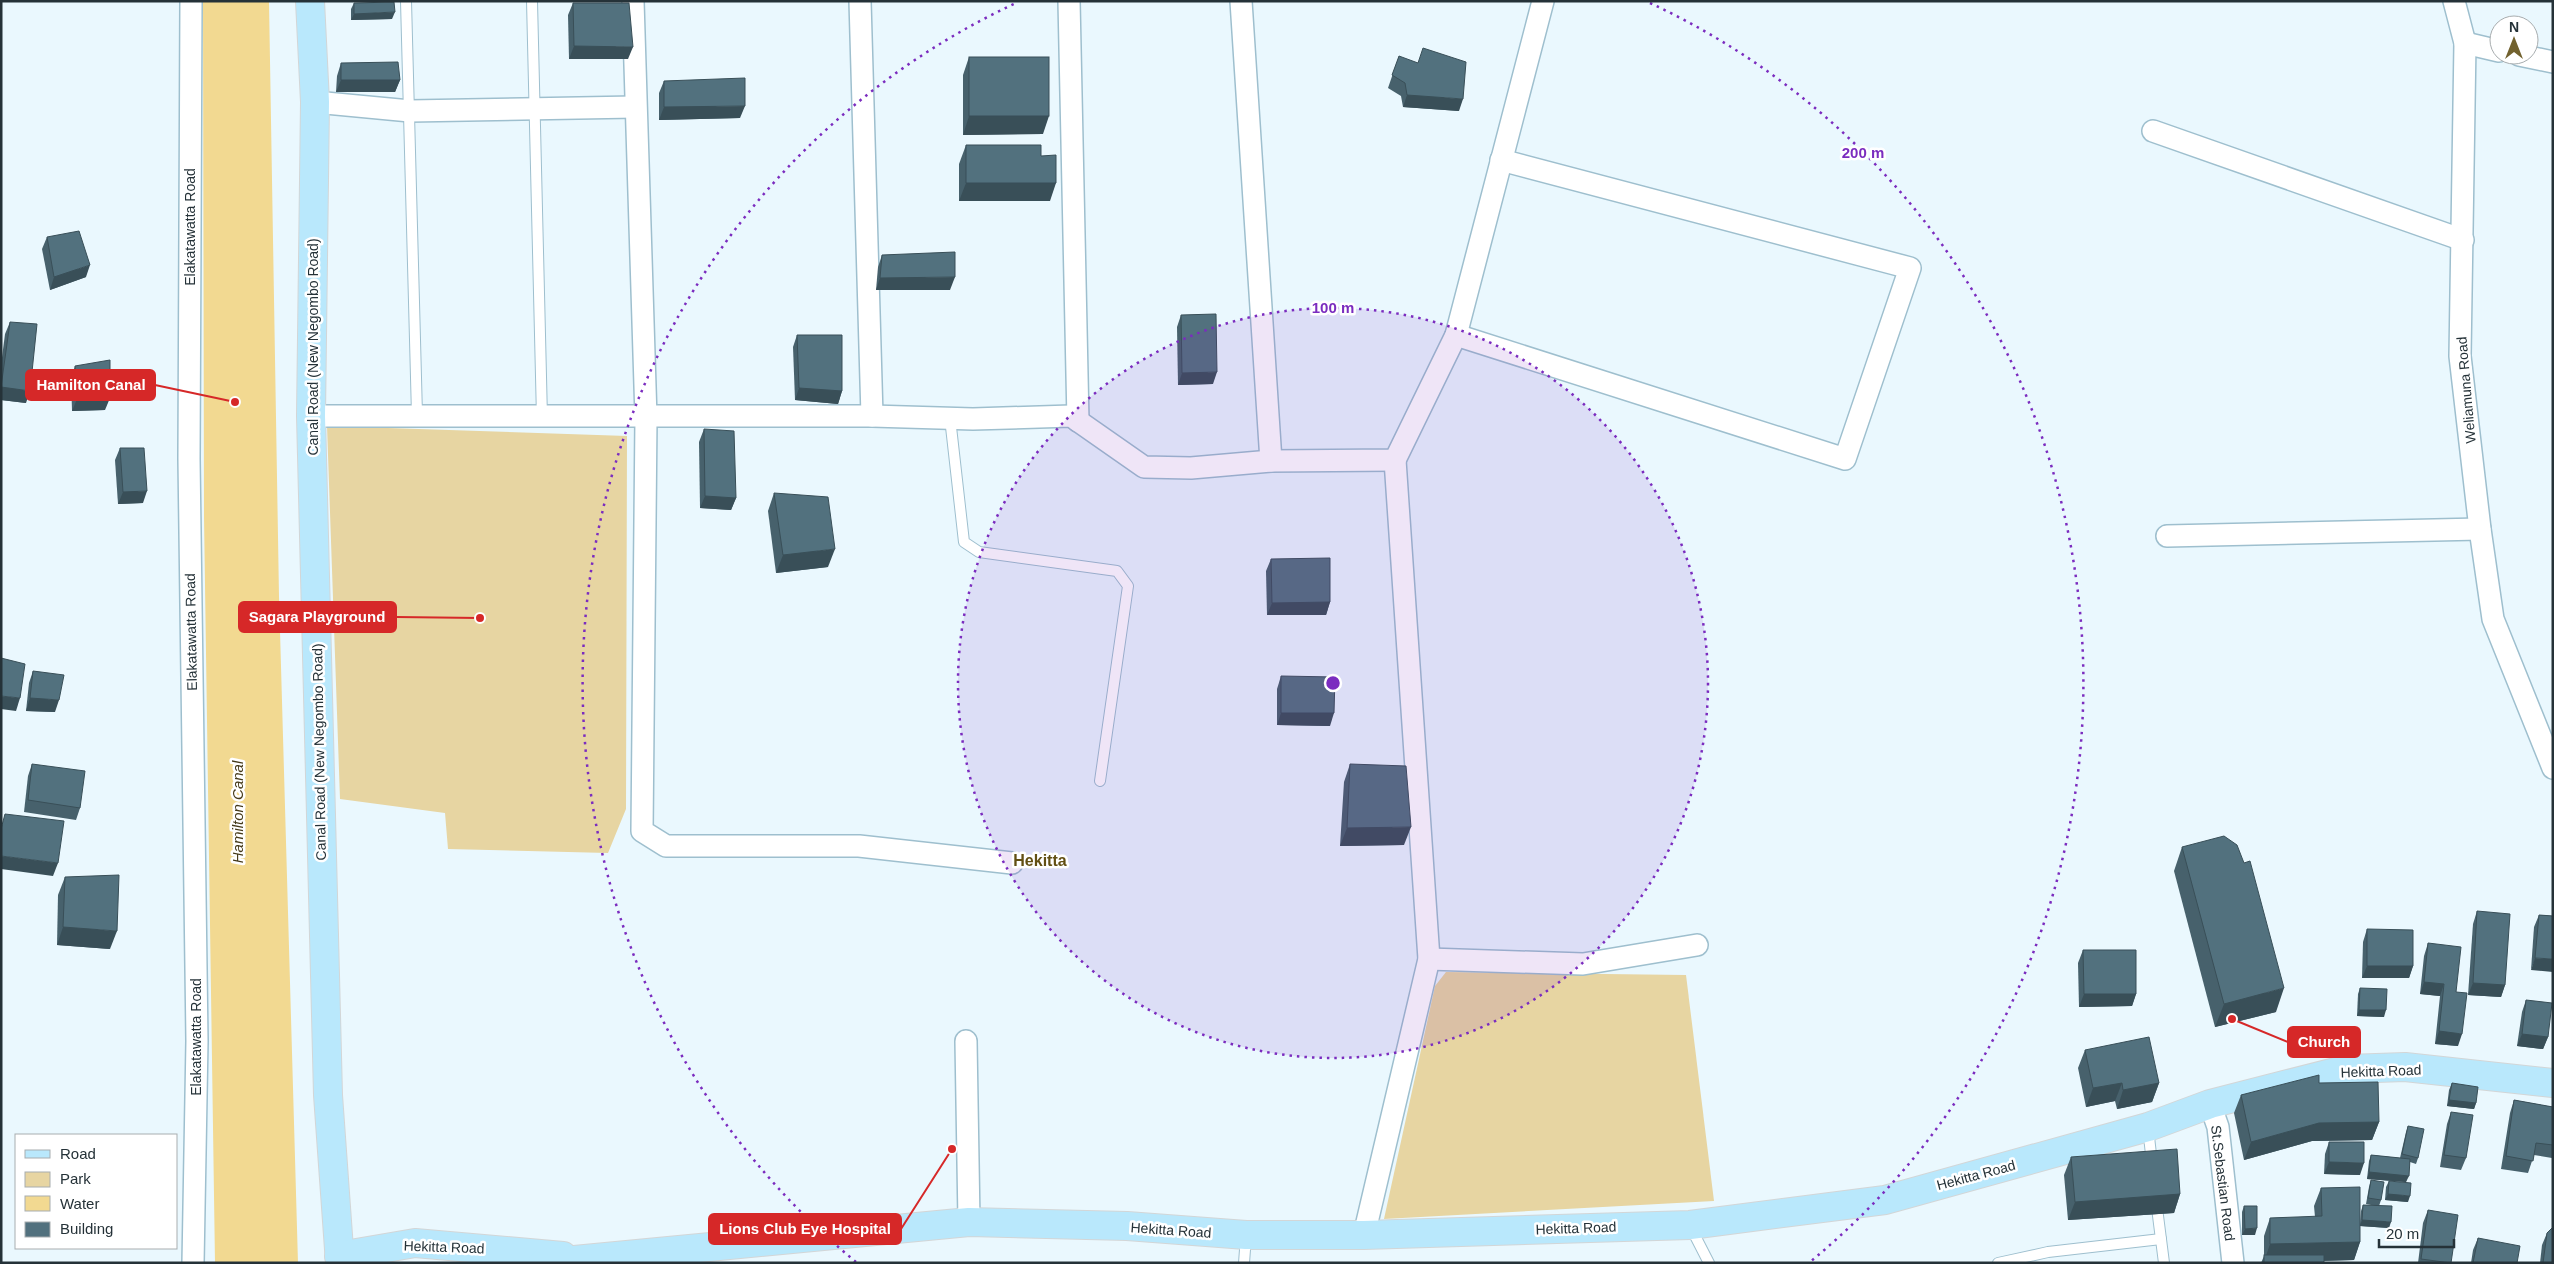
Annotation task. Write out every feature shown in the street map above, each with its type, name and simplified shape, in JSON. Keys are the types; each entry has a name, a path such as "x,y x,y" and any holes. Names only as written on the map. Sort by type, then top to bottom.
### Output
{"main road":[{"name":"Canal Road (New Negombo Road)","path":"310,1 315,102 311,416 328,1094 340,1259"},
{"name":"Hekitta Road","path":"542,1263 969,1222 1127,1226 1246,1235 1364,1235 1690,1225 1884,1200 2148,1127 2210,1104 2347,1069 2405,1067 2553,1083"},
{"name":"Hekitta Road","path":"340,1259 415,1243 580,1258"}],"street":[{"name":"Elakatawatta Road","path":"191,1 189,459 197,1042 193,1263"},
{"path":"633,1 646,418 642,831 666,846 859,846 1012,863"},
{"path":"860,1 872,416"},
{"path":"1069,1 1078,421"},
{"path":"1241,1 1271,461"},
{"path":"1364,1235 1429,959 1395,460 1456,335 1543,1"},
{"name":"Weliamuna Road","path":"2454,1 2465,43 2460,356 2480,529 2493,619 2553,768"},
{"path":"2465,43 2489,49"},
{"path":"2539,59 2553,62"},
{"path":"315,102 410,110 635,107"},
{"path":"2153,131 2463,240"},
{"path":"1456,335 1845,459 1910,268 1502,160"},
{"path":"311,416 417,415 646,418 872,416 950,418 1071,416 1144,467 1191,468 1271,461 1395,460"},
{"path":"2167,536 2480,529"},
{"path":"1429,959 1584,964 1697,945"},
{"path":"966,1042 969,1222"},
{"name":"St.Sebastian Road","path":"2210,1104 2218,1127 2234,1263"}],"lane":[{"path":"406,1 417,415"},
{"path":"532,1 542,418"},
{"path":"950,418 964,542 979,552 1117,571 1128,586 1100,781"},
{"path":"2148,1127 2153,1174"},
{"path":"2155,1192 2164,1263"},
{"path":"1690,1225 1709,1263"},
{"path":"1244,1263 1246,1235"},
{"path":"1998,1263 2048,1252 2161,1239"}],"green space":[{"path":"327,426 627,436 626,809 608,853 448,849 445,813 340,799"},
{"path":"1446,972 1686,975 1714,1201 1384,1219 1435,986"}],"water":[{"path":"203,1 269,1 279,596 298,1263 215,1263 204,517"}],"building":[{"path":"394,2 395,12 354,14 354,3"},
{"path":"573,3 629,3 633,47 574,46"},
{"path":"1423,48 1466,62 1463,99 1407,95 1405,83 1392,75 1399,56 1418,63"},
{"path":"969,57 1049,57 1049,116 969,116"},
{"path":"398,62 400,80 341,80 341,63"},
{"path":"745,78 745,106 664,107 664,81"},
{"path":"966,145 1041,145 1041,156 1056,155 1056,183 966,183"},
{"path":"79,231 90,265 54,277 47,237"},
{"path":"955,252 955,277 880,278 882,255"},
{"path":"1216,314 1217,372 1182,373 1181,315"},
{"path":"10,322 37,324 30,391 1,387"},
{"path":"797,335 842,335 842,391 799,388"},
{"path":"110,360 110,398 77,399 75,366"},
{"path":"704,429 734,431 736,498 705,496"},
{"path":"120,448 144,448 147,491 123,492"},
{"path":"774,493 828,497 835,549 783,555"},
{"path":"1330,558 1330,602 1272,603 1271,559"},
{"path":"1,658 25,664 20,698 1,696"},
{"path":"33,671 64,675 59,700 30,698"},
{"path":"1281,676 1335,677 1334,713 1281,713"},
{"path":"32,764 85,771 80,808 28,800"},
{"path":"1350,764 1406,766 1411,827 1347,828"},
{"path":"5,814 64,821 58,863 1,856 1,829"},
{"path":"2224,836 2237,845 2244,863 2250,861 2284,988 2224,1004 2182,847"},
{"path":"119,875 117,931 63,927 65,877"},
{"path":"2477,911 2510,914 2505,985 2473,983"},
{"path":"2539,915 2553,916 2553,959 2535,958"},
{"path":"2367,929 2413,930 2413,966 2367,966"},
{"path":"2428,943 2461,947 2456,992 2467,993 2462,1034 2439,1031 2444,984 2424,982"},
{"path":"2083,950 2136,950 2136,994 2084,994"},
{"path":"2360,988 2387,989 2386,1010 2359,1010"},
{"path":"2526,1000 2552,1003 2548,1037 2522,1034"},
{"path":"2149,1037 2159,1083 2123,1090 2122,1083 2093,1088 2085,1050"},
{"path":"2319,1075 2319,1083 2378,1082 2379,1122 2319,1123 2251,1142 2241,1095"},
{"path":"2452,1083 2478,1087 2476,1103 2449,1100"},
{"path":"2514,1100 2553,1107 2553,1145 2536,1143 2533,1161 2506,1156"},
{"path":"2451,1112 2473,1115 2466,1158 2444,1155"},
{"path":"2408,1126 2424,1129 2418,1158 2402,1154"},
{"path":"2329,1142 2364,1142 2364,1163 2329,1162"},
{"path":"2177,1149 2180,1194 2075,1202 2071,1157"},
{"path":"2371,1155 2410,1159 2409,1176 2369,1172"},
{"path":"2371,1180 2384,1182 2381,1200 2368,1198"},
{"path":"2389,1181 2411,1183 2410,1196 2388,1194"},
{"path":"2360,1187 2360,1242 2270,1244 2270,1218 2322,1216 2321,1188"},
{"path":"2363,1205 2392,1206 2391,1222 2362,1220"},
{"path":"2244,1206 2257,1206 2257,1228 2245,1229"},
{"path":"2428,1210 2458,1215 2451,1263 2421,1259"},
{"path":"2553,1227 2553,1263 2543,1263 2547,1233"},
{"path":"2478,1238 2520,1246 2517,1263 2473,1263"},
{"path":"2264,1255 2324,1255 2324,1263 2264,1263"}],"place":[{"name":"Hamilton Canal","path":"235,402"},
{"name":"Sagara Playground","path":"480,618"},
{"name":"Church","path":"2232,1019"},
{"name":"Lions Club Eye Hospital","path":"952,1149"}],"district":[{"name":"Hekitta","path":"1040,860"}]}
